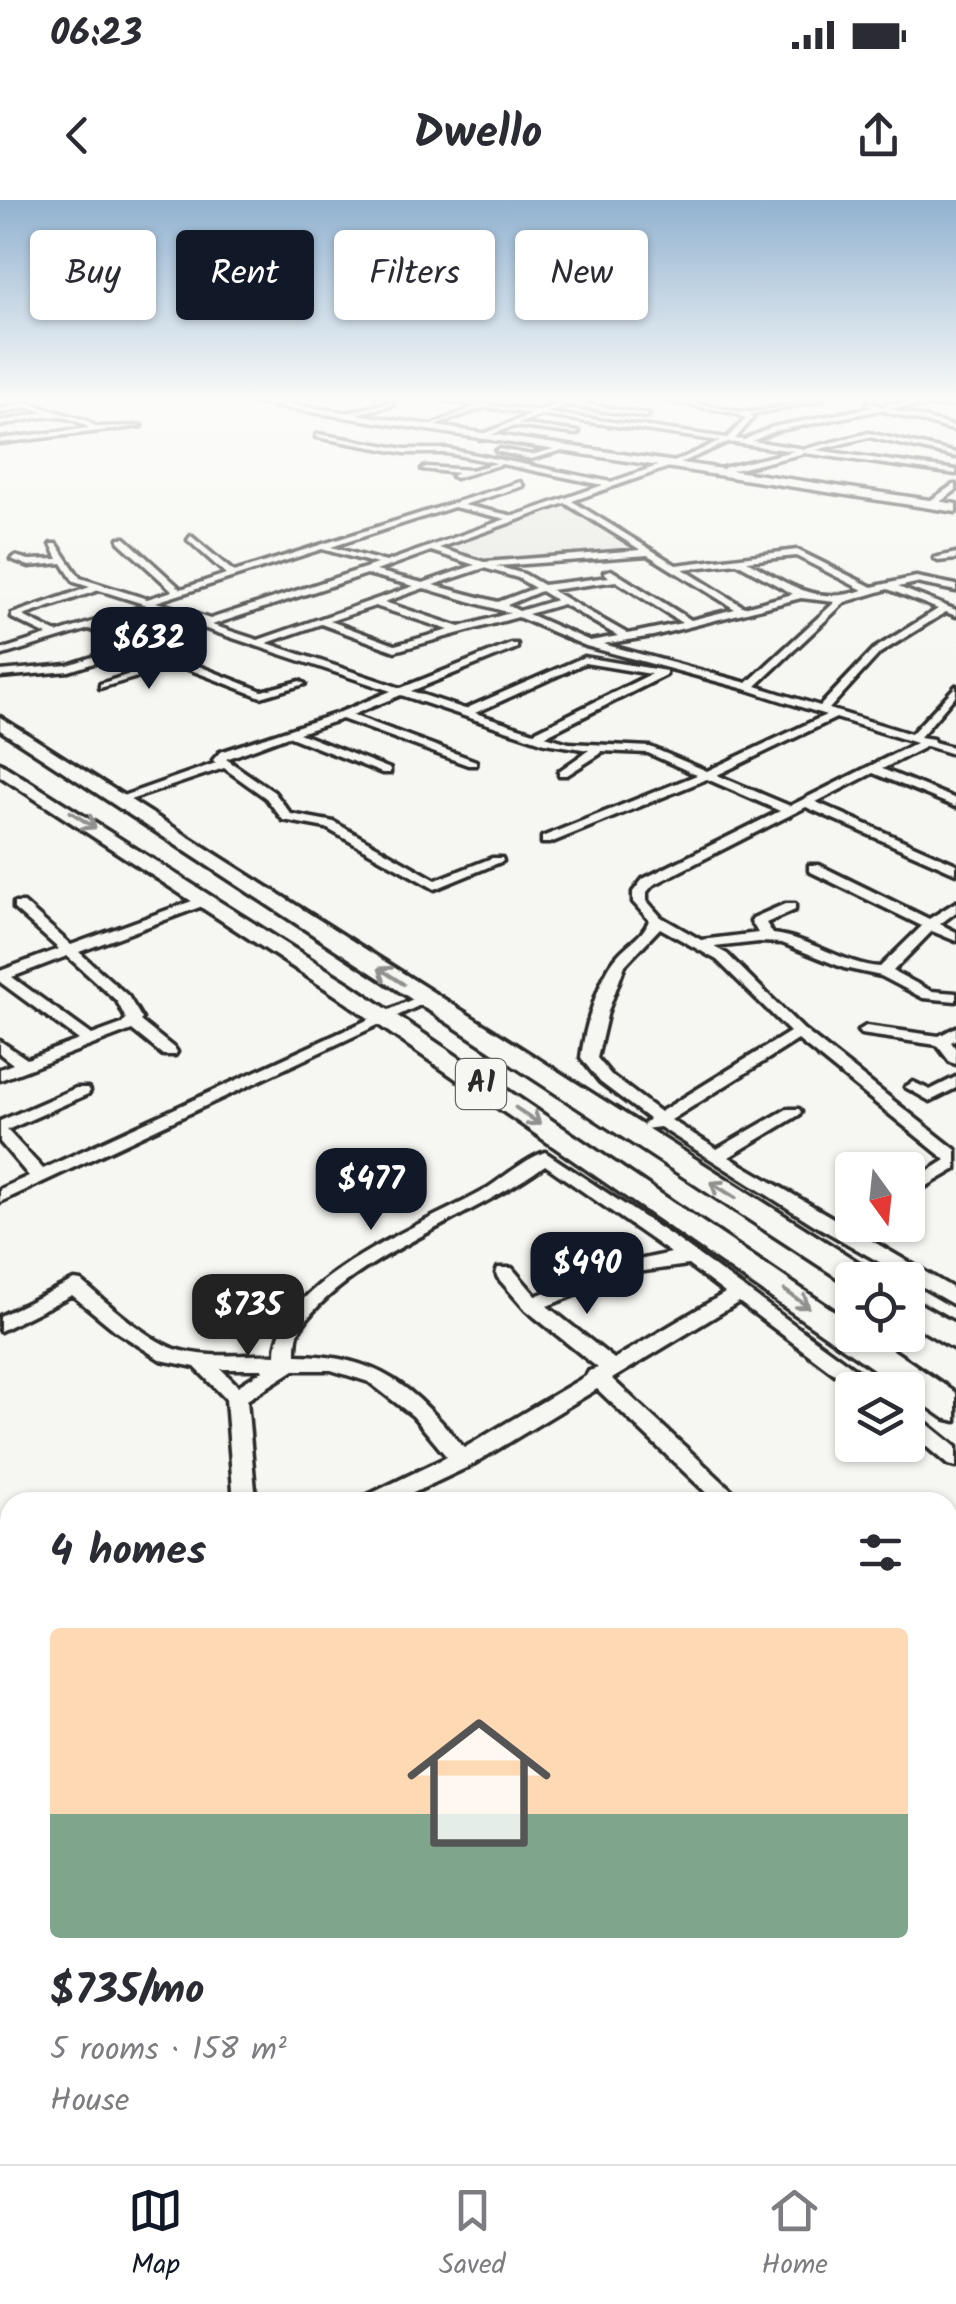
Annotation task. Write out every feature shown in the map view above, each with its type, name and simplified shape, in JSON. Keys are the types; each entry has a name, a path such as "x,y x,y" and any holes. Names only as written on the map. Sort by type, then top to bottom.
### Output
{"main road":[{"path":"854,492 956,507"},
{"path":"867,492 956,507"},
{"name":"A1","path":"0,722 835,1262"},
{"name":"A1","path":"1,770 383,1018 956,1409"},
{"path":"925,1319 956,1339"}],"street":[{"path":"0,654 179,592 496,492"},
{"path":"0,674 57,672 367,571 591,492"},
{"path":"934,502 950,492"},
{"path":"567,501 744,611"},
{"path":"454,505 516,519"},
{"path":"191,538 232,575"},
{"path":"122,540 179,592"},
{"path":"54,546 77,580 99,588 569,746 650,750 791,810"},
{"path":"322,547 385,564"},
{"path":"431,548 486,564 589,609 626,637"},
{"path":"261,642 486,564 650,552"},
{"path":"677,567 796,552 871,590"},
{"path":"938,558 956,556"},
{"path":"587,557 689,623"},
{"path":"15,559 29,564 61,560"},
{"path":"737,559 801,595 842,600"},
{"path":"367,571 499,605 588,644 667,671"},
{"path":"499,605 542,588 618,578"},
{"path":"749,687 842,600 924,580 956,588"},
{"path":"888,586 950,611"},
{"path":"56,636 15,616 99,588"},
{"path":"588,644 801,595"},
{"path":"321,621 395,648 564,601"},
{"path":"373,602 459,630"},
{"path":"824,708 876,651 950,611"},
{"path":"90,626 262,694 300,684"},
{"path":"497,861 445,883 426,883 330,825 287,817 270,795 220,760 224,754 405,692 514,646"},
{"path":"104,686 182,660"},
{"path":"468,712 584,660 749,687 922,738 956,752"},
{"path":"536,736 667,671"},
{"path":"956,688 922,738 875,770 648,882 640,902 656,920 697,945 725,949 767,936 795,942 857,970 884,972 928,995 956,997"},
{"path":"546,840 707,774 838,713"},
{"path":"342,715 472,763"},
{"path":"289,733 386,771"},
{"path":"563,773 592,758 596,752 592,747"},
{"path":"120,799 224,764"},
{"path":"875,770 956,804"},
{"path":"807,803 956,869"},
{"path":"814,868 956,937"},
{"path":"0,976 203,901"},
{"path":"18,906 122,999 133,1023 169,1052"},
{"path":"884,972 932,923 956,906"},
{"path":"767,936 758,920 790,907"},
{"path":"656,920 648,938 635,945 615,969 589,1050 594,1069 658,1120 835,1221"},
{"path":"725,949 800,1034 956,1160 925,1181"},
{"path":"0,976 90,1041"},
{"path":"0,1196 424,998"},
{"path":"0,1075 133,1023"},
{"path":"866,1031 949,1036 956,1059"},
{"path":"636,1136 800,1034"},
{"path":"0,1046 25,1066"},
{"path":"913,1087 930,1096 953,1089"},
{"path":"40,1177 0,1129 82,1090"},
{"path":"718,1156 793,1112"},
{"path":"286,1365 288,1332 312,1302 396,1246 517,1182 545,1157 658,1238 696,1259 736,1295 845,1372"},
{"path":"818,1251 835,1239"},
{"path":"870,1242 956,1299"},
{"path":"533,1306 627,1267 663,1258 696,1259"},
{"path":"505,1272 533,1306 603,1371 720,1492"},
{"path":"0,1324 74,1286 168,1354 201,1361 331,1363 376,1377 420,1410 462,1460"},
{"path":"395,1492 462,1460 603,1371 736,1295"},
{"path":"201,1361 236,1396 245,1492"},
{"path":"236,1396 286,1365"},
{"path":"925,1434 956,1459"}],"shaded area":[{"path":"564,506 634,549 482,561 440,548"}]}
